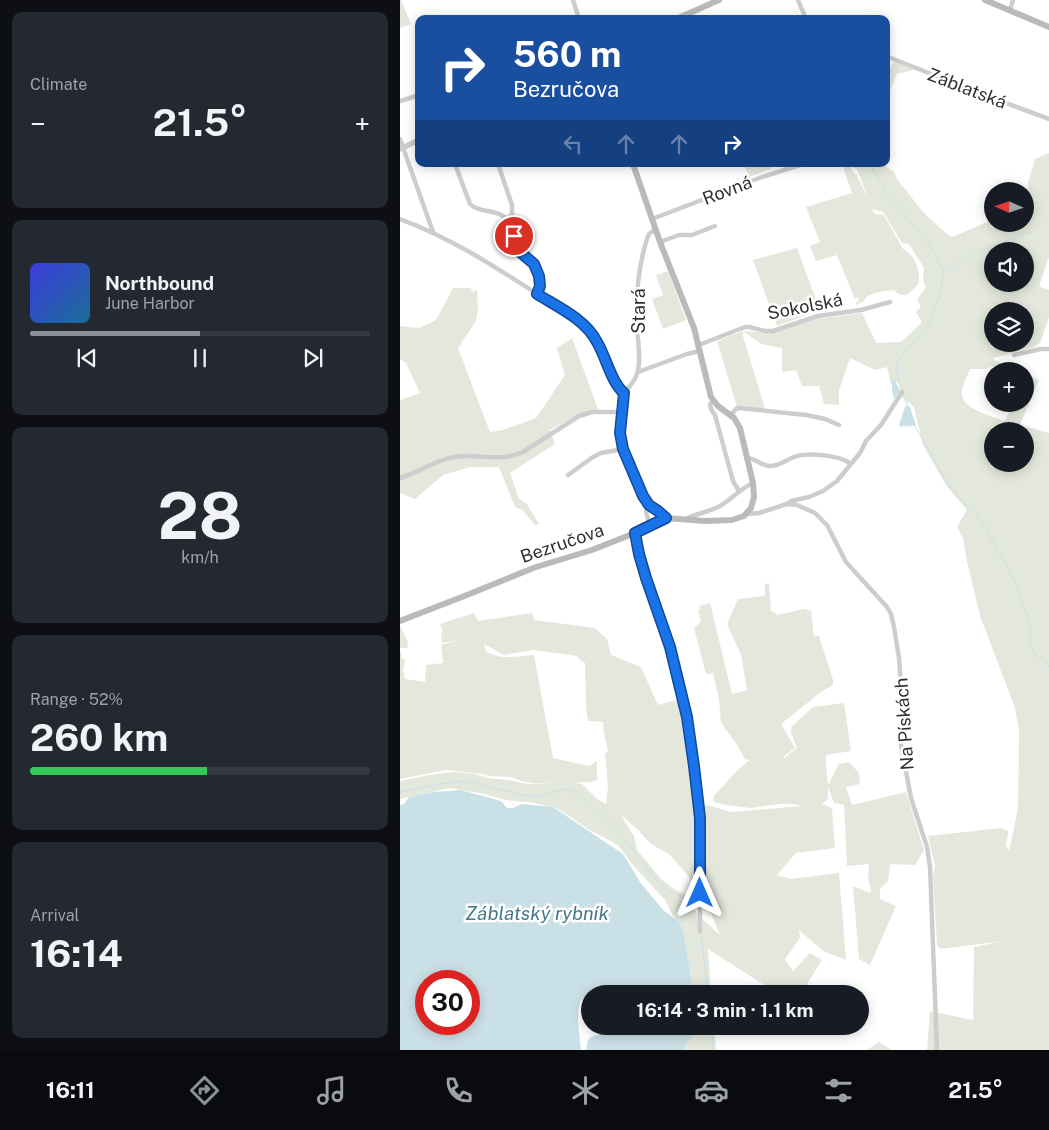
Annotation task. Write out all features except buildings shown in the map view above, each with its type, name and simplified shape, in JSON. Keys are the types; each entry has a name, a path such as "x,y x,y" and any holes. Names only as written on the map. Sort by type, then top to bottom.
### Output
{"main road":[{"path":"685,15 719,0"},
{"path":"985,0 1049,27"},
{"path":"634,167 660,242 694,328 713,400 736,420 740,428 754,493 754,501 747,514"},
{"name":"Bezručova","path":"400,621 536,567 578,555 635,533 666,518 725,521 737,519 747,514"}],"street":[{"path":"573,0 578,15"},
{"path":"798,0 804,15"},
{"path":"1010,10 1013,0"},
{"name":"Záblatská","path":"890,58 1049,119"},
{"path":"400,101 415,95"},
{"path":"400,139 401,148 416,183 433,232"},
{"path":"401,148 415,142"},
{"path":"456,167 473,208 500,214 508,220 520,252 534,264 539,276 540,286 537,294"},
{"path":"499,167 512,205 512,214 508,220"},
{"name":"Rovná","path":"652,219 794,167"},
{"path":"400,219 433,232 470,252 582,324 597,341 616,384 624,393"},
{"path":"660,242 679,235 692,235 715,226"},
{"name":"Stará","path":"638,372 636,323 639,268 649,234 656,229"},
{"name":"Sokolská","path":"638,372 687,354 744,327 774,331 818,316 862,310 890,302"},
{"path":"1014,355 1041,348 1049,349"},
{"path":"638,372 634,381 624,393 620,437 640,491 649,505 666,518"},
{"path":"747,514 759,513 791,501 809,497 823,491 837,481 881,425 902,392"},
{"path":"713,400 710,405 734,481 739,491"},
{"path":"731,415 739,408 825,418 839,425"},
{"path":"400,478 452,457 504,458 517,455 578,416 592,412 622,412"},
{"path":"568,475 601,453 623,449"},
{"path":"747,458 753,458 768,466 807,454 840,458 851,464"},
{"path":"686,519 720,506 753,482"},
{"name":"Na Pískách","path":"787,504 797,505 815,513 827,525 846,562 887,607 892,619 899,658 902,698 901,745 910,798 927,847 930,867 937,1050"},
{"path":"649,505 646,512 650,525"},
{"path":"635,533 646,578 670,647 687,717 700,818 700,931"}],"shaded area":[{"path":"400,0 411,24 400,28"},
{"path":"894,61 914,70 897,74 890,90 890,68"},
{"path":"1049,153 1049,257 1039,286 1049,290 1049,317 1040,343 1034,347 1034,302 984,302 984,352 1016,352 994,358 994,360 999,362 984,362 984,369 970,369 964,383 962,397 966,403 978,411 1005,421 1009,412 1025,412 1021,422 984,422 984,472 1034,472 1034,429 1049,433 1049,1050 927,1050 930,1011 973,1020 974,947 1004,941 940,949 937,945 933,877 935,866 928,836 1002,828 1008,831 1006,844 1009,852 1018,808 1019,731 1015,708 980,616 963,538 957,527 967,510 946,485 923,445 914,407 902,397 898,382 891,385 887,367 875,370 850,358 839,390 839,405 824,404 819,386 802,386 796,370 782,372 782,348 761,344 743,331 772,333 817,319 862,313 876,343 901,342 922,322 916,312 921,306 917,300 926,287 923,280 924,268 909,244 902,243 883,212 872,209 875,214 884,215 903,249 911,255 916,263 919,283 911,292 901,295 894,290 880,292 866,297 864,301 856,305 856,302 859,301 858,298 855,299 837,255 816,261 810,246 820,242 806,207 852,193 843,167 850,167 857,175 869,201 857,169 852,167 887,167 894,172 897,179 923,212 952,237 984,223 984,232 1034,232 1034,182 1028,182 1035,159"},
{"path":"745,167 771,167 771,169 749,177"},
{"path":"797,248 820,310 777,326 753,260"},
{"path":"668,271 686,320 663,329 652,299 663,295 656,275"},
{"path":"453,288 471,288 472,292 477,290 478,311 476,321 458,348 490,432 503,430 536,418 565,375 557,348 572,338 598,409 579,414 550,430 555,444 510,473 519,499 527,504 539,524 535,525 522,510 515,507 499,467 470,467 443,475 415,499 400,493 400,400 420,393 406,363 400,359 400,326 419,328 436,320"},
{"path":"743,331 765,409 737,407 717,341"},
{"path":"1034,378 1039,380 1034,392"},
{"path":"769,583 771,611 778,615 803,609 811,611 814,636 819,636 833,680 833,685 821,692 781,724 795,748 783,757 797,748 791,733 792,726 813,707 844,703 851,751 826,755 828,785 839,764 849,762 859,773 860,784 846,787 852,805 906,792 924,850 915,865 890,864 888,881 880,889 880,899 896,906 870,965 859,959 853,886 871,893 868,876 869,864 847,866 844,805 834,803 828,787 828,799 822,804 832,808 835,848 796,853 777,875 791,879 839,873 846,960 823,951 799,930 800,938 785,959 793,971 810,953 822,960 808,985 766,985 708,949 710,985 693,985 684,934 680,923 674,918 665,900 632,864 618,845 588,829 556,808 450,788 400,799 400,781 453,772 475,774 527,784 554,783 533,783 511,777 446,770 400,779 400,652 402,653 401,657 405,660 403,669 405,679 425,682 426,665 443,663 441,645 458,640 442,643 441,633 443,632 440,624 474,613 478,621 532,613 534,620 595,628 607,639 611,655 641,667 658,705 680,699 691,762 695,802 732,812 802,806 780,804 751,808 726,805 714,802 713,799 734,774 749,760 745,759 721,723 719,699 713,673 706,674 694,628 701,622 698,611 700,610 699,606 710,603 732,694 747,690 741,655 727,624 738,599 765,596 765,584","holes":["484,644 504,655 533,650 577,656 585,663 588,721 603,722 608,751 605,754 608,786 606,804 597,799 582,784 573,783 597,780 597,761 589,766 553,758 534,655 497,656 486,651","620,814 651,844 670,855 690,878 710,911 720,935 698,915 686,895 661,879 637,850 634,836"]},
{"path":"400,625 409,645 407,645 408,648 400,648"},
{"path":"686,1035 715,1035 716,1050 677,1050"},
{"path":"879,1042 892,1050 867,1050"}],"water":[{"path":"892,381 895,381 900,391 894,399 892,391"},
{"path":"907,405 910,407 916,426 899,425"},
{"name":"Záblatský rybník","path":"461,790 501,801 507,808 513,808 522,804 553,807 623,854 640,882 663,910 680,923 684,934 693,985 581,985 578,1018 581,1050 400,1050 400,805 404,804 409,797 433,792"},
{"path":"598,1035 693,1035 682,1050 586,1050 587,1044 592,1037"}],"waterway":[{"path":"872,167 887,194 929,244 944,272 939,297 928,324 913,344 903,353 897,363 896,372 901,390"},
{"path":"945,271 977,252 1031,232"},
{"path":"902,393 909,408"},
{"path":"901,425 910,426"},
{"path":"915,426 948,484 957,496 976,513 1011,572 1030,623 1030,645 1035,655 1044,658 1049,667"},
{"path":"400,792 464,781 528,796 539,796 565,789 581,795 624,838 657,881 687,902 698,927"},
{"path":"701,933 707,985"},
{"path":"712,1035 713,1050"}],"route":[{"path":"514,236 520,252 531,260 539,276 540,286 537,294 582,324 597,341 616,384 624,393 620,437 624,454 643,496 649,505 666,518 635,533 646,578 670,647 687,717 700,818 700,893"}]}
